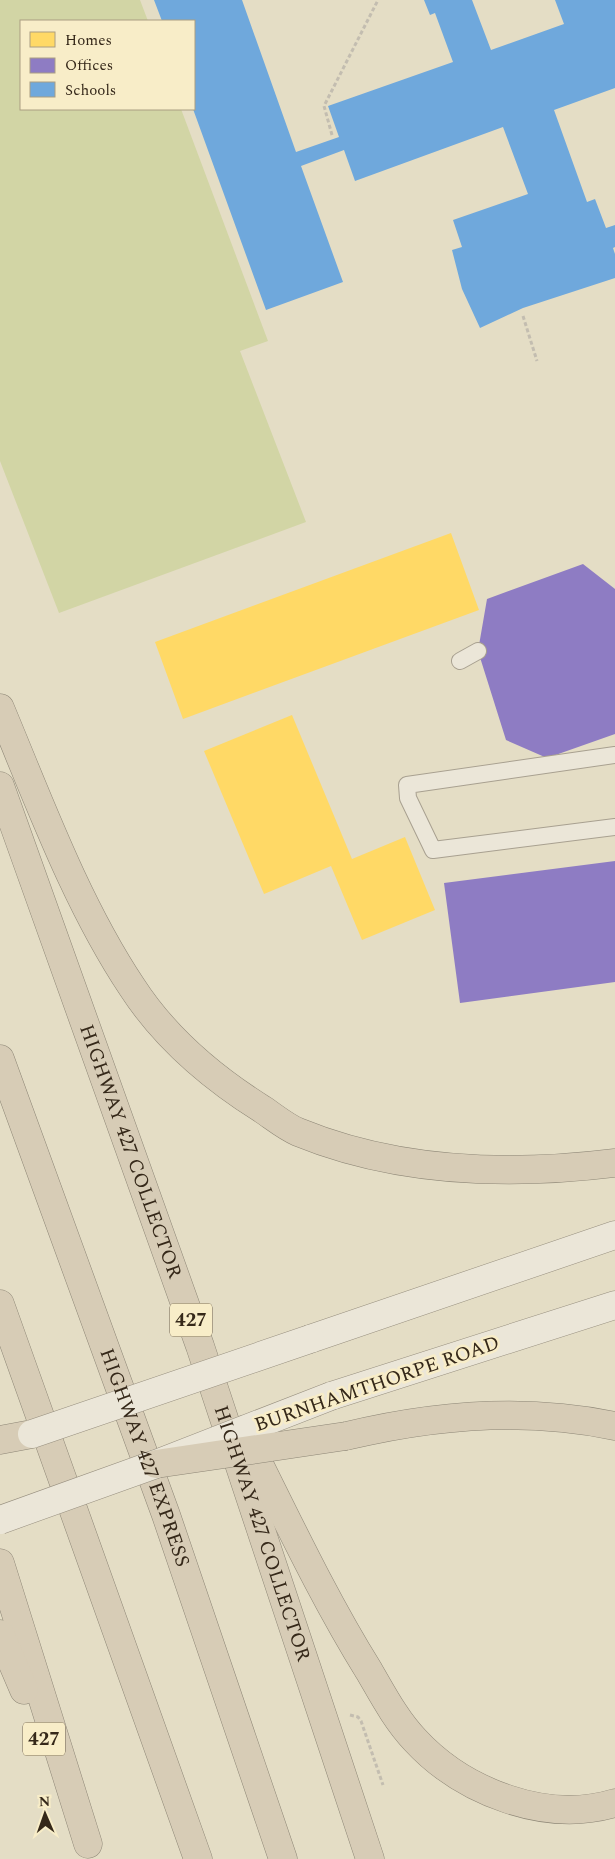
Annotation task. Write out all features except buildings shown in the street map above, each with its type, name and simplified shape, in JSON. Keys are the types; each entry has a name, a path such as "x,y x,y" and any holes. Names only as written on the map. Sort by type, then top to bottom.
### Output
{"highway":[{"path":"0,708 58,846 111,953 133,988 169,1035 213,1076 296,1131 366,1154 458,1168 521,1170 583,1167 615,1163"},
{"name":"HIGHWAY 427 COLLECTOR","path":"0,786 200,1346 370,1859"},
{"name":"HIGHWAY 427 EXPRESS","path":"0,1059 166,1515 283,1859"},
{"path":"0,1304 198,1859"},
{"path":"200,1346 341,1627 397,1717 414,1739 430,1755 466,1780 499,1796 531,1806 559,1809 584,1809 615,1804"},
{"path":"156,1464 346,1436 427,1421 494,1416 554,1416 615,1426"},
{"path":"0,1440 32,1434"},
{"path":"0,1563 91,1851"},
{"name":"427","path":"0,1634 91,1851"}],"main road":[{"path":"0,1448 32,1434 615,1235"},
{"name":"BURNHAMTHORPE ROAD","path":"0,1520 156,1464 331,1396 615,1305"}],"lane":[{"path":"460,661 478,651"},
{"path":"615,754 407,785 408,798 434,850 615,827"}],"path":[{"path":"332,135 324,106 378,0"},
{"path":"523,316 537,361"}],"green space":[{"path":"0,0 140,0 148,20 20,20 20,110 181,110 268,341 240,351 306,522 59,613 0,461"}]}
